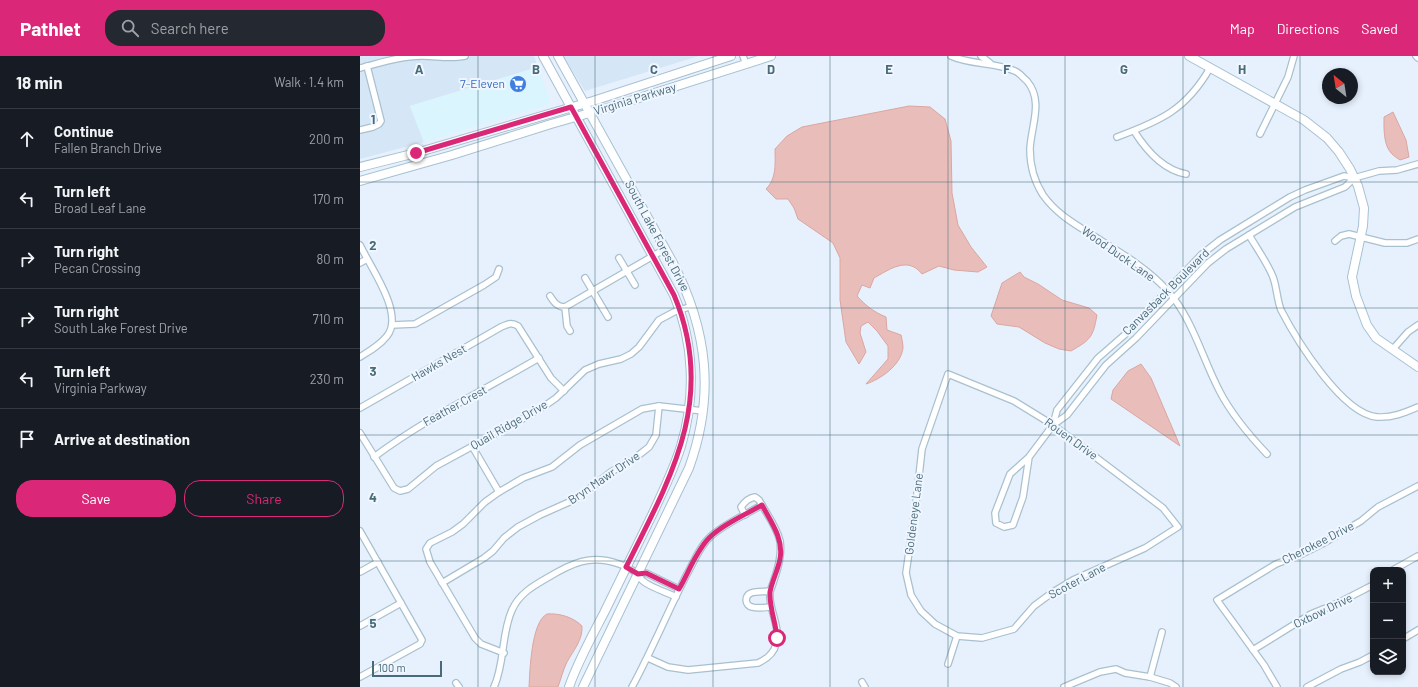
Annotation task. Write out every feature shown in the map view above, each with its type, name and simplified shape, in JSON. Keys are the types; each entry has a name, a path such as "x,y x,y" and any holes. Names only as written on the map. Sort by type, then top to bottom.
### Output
{"main road":[{"name":"South Lake Forest Drive","path":"543,56 674,295 680,310 688,342 691,388 685,433 676,461 644,532 584,652 569,687"},
{"name":"South Lake Forest Drive","path":"558,56 684,286 692,306 701,340 705,383 703,411 698,439 689,468 583,687"},
{"name":"Virginia Parkway","path":"360,167 416,153 585,103 731,56"},
{"name":"Virginia Parkway","path":"360,181 590,113 744,60 771,56"},
{"path":"1189,56 1304,120 1327,138 1342,156 1358,186 1364,208 1363,226 1352,277 1356,296 1367,325 1376,338 1418,367"},
{"path":"449,143 452,155"}],"street":[{"path":"360,68 409,57 422,56 452,58 465,56"},
{"name":"Wood Duck Lane","path":"951,56 961,60 992,64 1016,72 1029,85 1033,93 1036,109 1030,147 1030,161 1042,194 1060,214 1133,261 1157,281 1174,299 1186,318 1221,394 1235,417 1267,454"},
{"path":"961,60 967,59 971,56"},
{"name":"Wood Duck Lane","path":"981,56 992,64"},
{"path":"1260,134 1288,77 1294,56"},
{"path":"360,130 373,127 381,121 368,66"},
{"path":"1117,137 1134,131 1180,107 1196,90 1210,68"},
{"path":"1134,131 1160,161 1173,170 1186,174"},
{"name":"Canvasback Boulevard","path":"1053,425 1057,410 1098,358 1129,330 1209,249 1220,240 1290,197 1305,190 1344,176 1354,178 1379,171 1397,170 1418,164"},
{"name":"Canvasback Boulevard","path":"1029,457 1023,497 1013,525 1004,527 996,523 995,513 1010,474 1029,457 1053,425 1067,415 1106,365 1136,338 1208,263 1226,249 1295,206 1345,187 1354,178"},
{"path":"1249,234 1273,277 1281,308 1308,356 1334,388 1357,410 1376,417 1397,416 1418,407"},
{"path":"1334,241 1341,236 1349,234 1385,244 1407,243 1418,239"},
{"path":"360,245 385,293 391,308 392,325 388,335 375,348 360,356"},
{"path":"550,296 560,307 565,307 665,249"},
{"path":"619,258 635,285"},
{"path":"360,263 367,259"},
{"path":"392,325 415,324 484,285 496,277 499,269"},
{"path":"585,278 608,317"},
{"name":"Quail Ridge Drive","path":"374,457 394,488 401,493 436,466 519,422 546,405 564,391 585,370 599,364 621,359 631,354 639,347 659,320 692,306"},
{"path":"565,307 567,326 570,331"},
{"name":"Hawks Nest","path":"360,408 511,323 518,326 539,358"},
{"path":"1393,349 1408,332 1418,324"},
{"path":"539,358 551,378 564,391"},
{"name":"Feather Crest","path":"374,457 393,442 419,426 539,358"},
{"name":"Rouen Drive","path":"948,374 1014,401 1053,425 1163,508 1178,527"},
{"name":"Goldeneye Lane","path":"948,374 922,449 906,573 911,595 921,611 935,624 957,636"},
{"path":"504,653 481,644 475,638 430,562 426,549 430,542 452,532 464,524 485,502 499,492 527,476 552,467 580,445 636,412 648,407 659,406 703,411"},
{"name":"Bryn Mawr Drive","path":"442,583 484,558 493,551 504,538 518,527 540,515 576,499 606,476 649,447 656,435 659,406"},
{"path":"360,433 374,457"},
{"path":"472,446 499,492"},
{"name":"Cherokee Drive","path":"1253,650 1217,600 1276,564 1300,555 1322,544 1361,521 1378,507 1418,486"},
{"path":"648,658 677,670 688,670 758,663 765,660 772,652 776,645 777,638 770,591 780,559 780,540 762,505 755,497 751,498 741,507 745,515"},
{"path":"632,687 648,658 679,589 702,547 709,538 719,530 762,505"},
{"name":"Scoter Lane","path":"957,636 982,638 1014,628 1034,606 1072,580 1145,548 1178,527"},
{"path":"360,531 422,640 420,644 360,677"},
{"path":"1398,567 1418,556"},
{"path":"494,687 504,653 509,618 517,600 526,591 558,571 586,560 602,559 626,567 638,574 643,581 676,597"},
{"path":"360,572 378,562"},
{"path":"638,574 646,573 679,589"},
{"name":"Oxbow Drive","path":"1253,650 1311,614 1338,603 1370,587"},
{"path":"770,591 752,593 748,596 746,601 752,608 772,607"},
{"path":"360,626 401,603"},
{"path":"1406,637 1418,630"},
{"path":"1150,677 1162,632"},
{"path":"948,664 957,636"},
{"path":"1253,650 1277,687"},
{"path":"1307,687 1341,669 1370,657"},
{"path":"1064,687 1100,672 1116,669 1125,673 1150,677 1170,683 1176,687"}],"shaded area":[{"path":"360,56 534,56 538,67 410,106 424,142 360,159"},
{"path":"563,56 699,56 585,91"},
{"path":"538,67 550,99 548,104 424,142 410,106"},
{"path":"909,106 930,107 945,119 951,141 952,193 958,225 971,247 987,267 978,272 954,270 939,266 922,274 917,269 905,265 893,268 874,278 870,288 862,285 857,296 870,308 886,317 887,330 901,335 903,346 901,354 894,366 878,379 866,384 888,359 888,346 868,322 861,326 860,333 866,352 859,364 846,342 840,300 840,258 833,243 798,219 794,208 788,199 776,199 766,189 770,185 774,175 775,149 787,136 802,127"},
{"path":"1393,112 1406,140 1409,157 1400,160 1389,150 1385,136 1384,117"},
{"path":"1020,272 1024,277 1038,284 1062,300 1089,308 1097,315 1094,329 1090,338 1071,351 1059,349 1045,343 1019,327 997,324 991,316 1002,283"},
{"path":"1141,364 1151,378 1180,446 1111,399 1113,390 1128,371"},
{"path":"547,614 561,615 574,620 582,626 581,636 567,662 558,687 529,687 532,648 538,627 542,619"}],"place":[{"name":"7-Eleven","path":"518,84"}],"route":[{"path":"416,153 571,107 674,295 680,310 688,342 691,393 685,433 676,461 660,498 626,567 638,574 646,573 679,589 702,547 709,538 719,530 762,505 780,540 780,559 770,591 777,638"}]}
